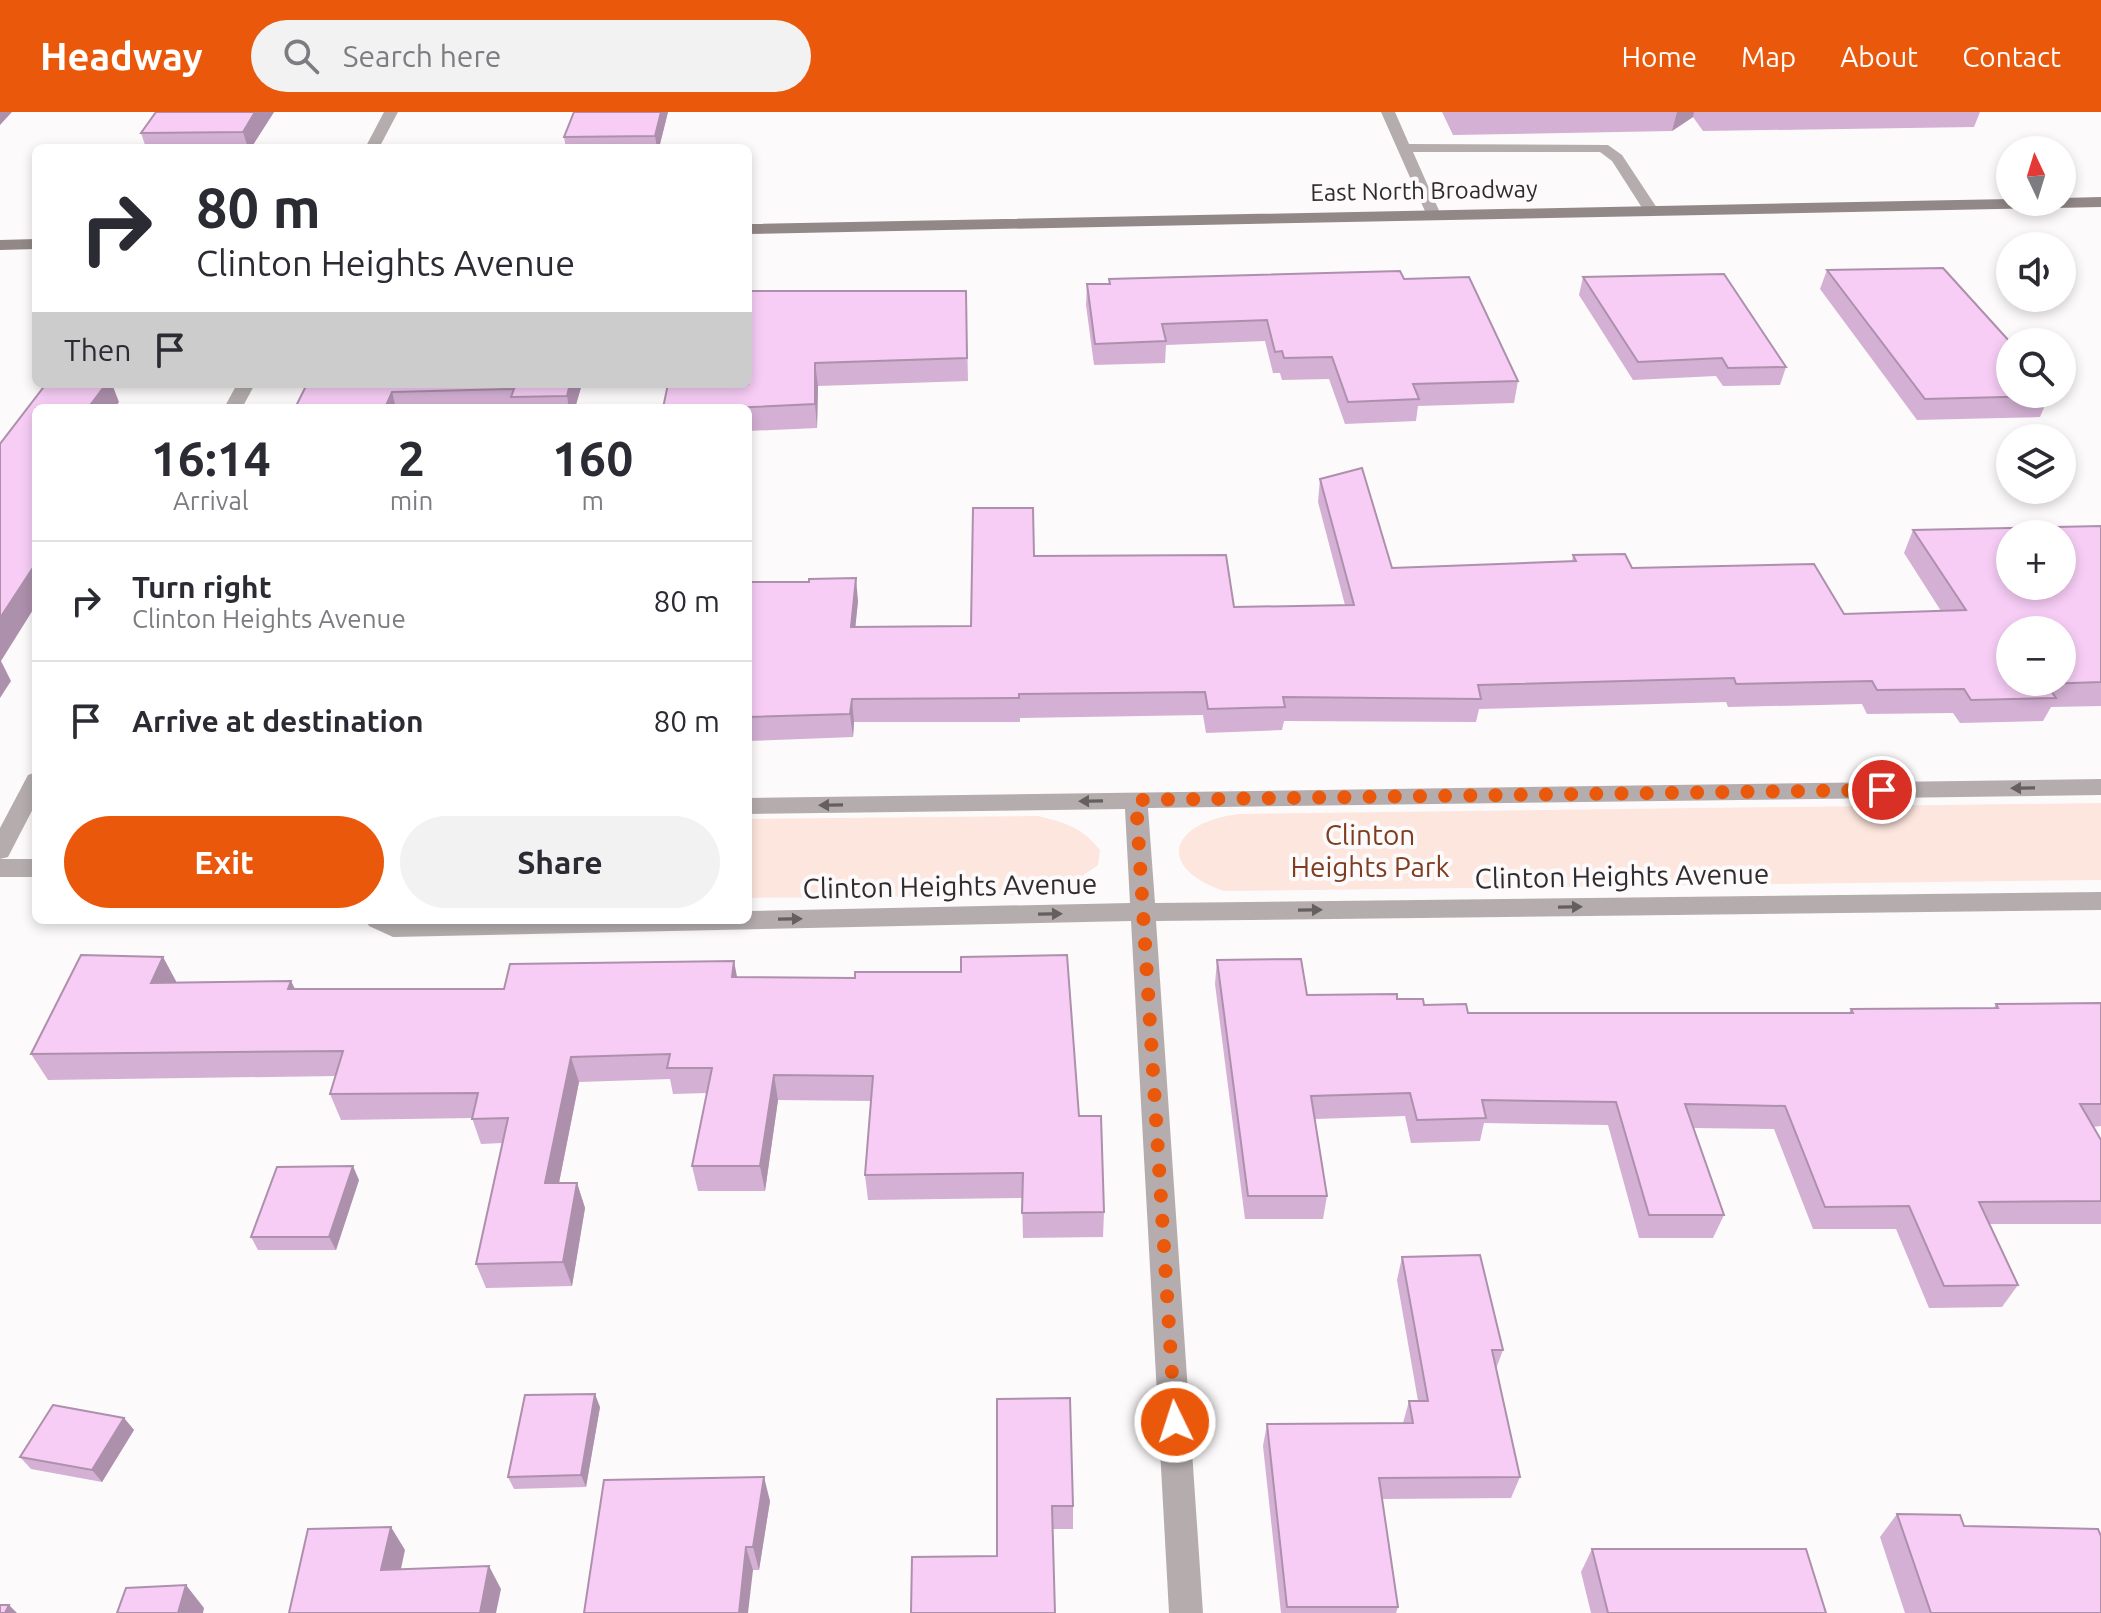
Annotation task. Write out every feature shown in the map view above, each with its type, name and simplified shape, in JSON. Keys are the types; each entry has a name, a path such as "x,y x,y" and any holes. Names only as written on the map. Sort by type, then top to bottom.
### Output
{"main road":[{"name":"East North Broadway","path":"752,229 2101,202"},
{"path":"0,245 32,244"}],"street":[{"path":"374,144 391,112"},
{"path":"1388,112 1433,215"},
{"path":"1403,148 1603,148 1617,158 1651,211"},
{"path":"752,806 2101,787"},
{"path":"0,851 32,788"},
{"path":"1136,800 1186,1613"},
{"path":"0,868 32,868"},
{"name":"Clinton Heights Avenue","path":"752,920 1143,912 2101,901"},
{"name":"Clinton Heights Avenue","path":"386,924 393,928 580,924"}],"green space":[{"name":"Clinton Heights Park","path":"2101,803 2101,880 1224,891 1201,881 1187,869 1180,857 1180,846 1199,825 1240,814"},
{"path":"1037,816 1064,823 1079,831 1100,850 1098,865 1062,890 1033,895 752,898 752,819"}],"building":[{"path":"156,112 255,112 243,132 141,133"},
{"path":"574,112 661,112 655,136 564,137"},
{"path":"1943,268 1997,328 1996,397 1925,399 1827,270"},
{"path":"1400,271 1404,279 1469,277 1518,381 1413,384 1419,399 1348,402 1332,357 1284,358 1282,351 1275,352 1267,320 1162,324 1166,341 1095,344 1087,284 1110,284 1109,279"},
{"path":"1724,274 1786,367 1728,368 1722,358 1638,362 1583,277"},
{"path":"752,291 966,291 967,358 815,363 815,404 752,407 752,404 664,404 667,388 752,388"},
{"path":"43,388 103,388 91,404 32,404 32,569 0,618 0,444"},
{"path":"305,388 569,388 567,396 511,397 514,389 392,392 387,404 297,404"},
{"path":"1362,468 1392,568 1576,561 1573,555 1625,554 1632,568 1814,564 1844,614 1966,610 1913,530 1996,528 1996,600 2076,600 2076,527 2101,526 2101,682 2076,683 2076,616 1996,616 1996,696 2056,698 1971,700 1964,689 1877,690 1872,681 1736,684 1734,678 1478,685 1481,699 1283,697 1285,707 1208,709 1205,692 852,699 850,714 752,717 752,582 856,578 851,627 971,626 973,508 1033,508 1034,556 1226,555 1234,607 1354,605 1320,479"},
{"path":"81,955 163,957 151,983 291,981 288,989 504,989 510,964 734,961 732,977 855,978 855,972 961,972 961,957 1067,955 1079,1116 1101,1116 1104,1212 1022,1213 1023,1173 865,1175 873,1076 774,1075 760,1166 692,1166 712,1068 667,1068 670,1054 571,1057 545,1183 577,1183 563,1262 476,1264 508,1118 472,1119 478,1093 330,1094 343,1051 31,1054"},
{"path":"1301,959 1307,995 1397,994 1397,999 1423,999 1424,1005 1466,1004 1468,1013 1853,1013 1851,1009 1998,1008 1996,1004 2101,1003 2101,1104 2080,1104 2101,1140 2101,1201 1979,1202 2018,1285 1944,1286 1909,1206 1825,1207 1785,1106 1685,1104 1724,1215 1649,1215 1616,1102 1482,1100 1486,1118 1417,1120 1410,1093 1311,1096 1327,1196 1248,1196 1217,960"},
{"path":"353,1166 329,1237 251,1237 277,1167"},
{"path":"1480,1255 1503,1350 1492,1350 1520,1477 1379,1478 1398,1607 1287,1607 1267,1424 1413,1423 1409,1401 1428,1401 1402,1257"},
{"path":"595,1394 581,1475 508,1477 525,1395"},
{"path":"1070,1398 1073,1506 1052,1506 1055,1613 911,1613 912,1557 997,1556 997,1399"},
{"path":"53,1405 124,1418 92,1470 20,1457"},
{"path":"764,1477 753,1547 746,1547 739,1613 584,1613 604,1480"},
{"path":"1897,1514 1960,1515 1964,1526 2098,1529 2101,1536 2101,1613 1931,1613"},
{"path":"391,1527 381,1570 489,1566 480,1613 289,1613 308,1529"},
{"path":"1592,1549 1806,1549 1826,1613 1608,1613"},
{"path":"186,1585 178,1613 117,1613 126,1588"},
{"path":"0,1605 9,1605 5,1613 0,1613"}],"route":[{"path":"1175,1422 1136,800 1882,790"}]}
